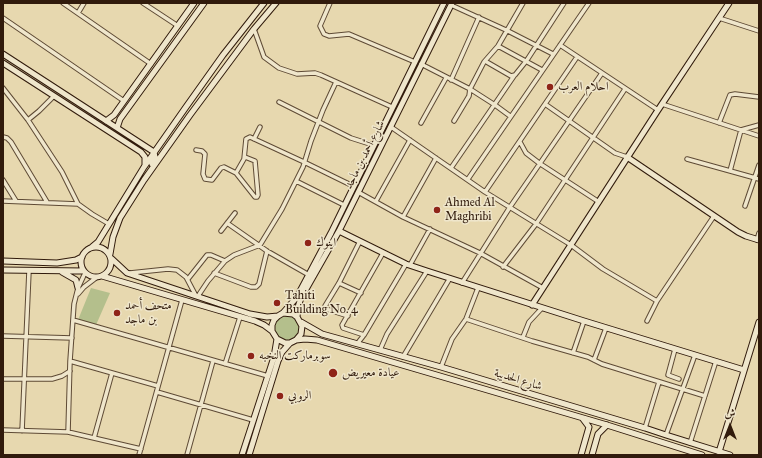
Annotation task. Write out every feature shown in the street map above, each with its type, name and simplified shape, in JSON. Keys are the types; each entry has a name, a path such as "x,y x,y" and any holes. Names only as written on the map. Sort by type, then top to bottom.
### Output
{"street":[{"path":"63,3 151,64"},
{"path":"78,13 84,3"},
{"path":"143,3 178,26"},
{"path":"106,121 112,117 134,88 194,3"},
{"path":"117,128 118,122 127,109 204,3"},
{"path":"264,3 223,55 154,152 98,242 84,253 81,265 85,272 92,277 99,277 240,317 260,323 272,331"},
{"path":"144,180 254,29 276,3"},
{"path":"330,3 320,26 320,30 324,34 329,36 349,34 415,62"},
{"name":"شارع أحمد بن ماجد","path":"281,314 294,301 309,275 444,3"},
{"path":"454,122 485,61 498,46 523,3"},
{"path":"451,168 514,76 527,60 564,3"},
{"path":"468,179 589,3"},
{"path":"532,305 627,157 729,3"},
{"path":"452,4 553,54"},
{"name":"شارع أحمد بن ماجد","path":"297,317 301,298 339,231 452,4"},
{"path":"451,80 479,17"},
{"path":"3,18 124,101"},
{"path":"719,18 759,30"},
{"path":"254,29 264,57 279,68 297,74 315,74 392,107"},
{"path":"560,45 658,110"},
{"path":"498,46 527,60 542,70"},
{"path":"3,54 92,110 106,121 154,152"},
{"path":"485,192 577,57"},
{"path":"485,61 511,76 514,76"},
{"path":"3,63 143,154 145,160 144,167"},
{"path":"421,64 470,90 510,116"},
{"path":"462,283 539,163 602,73"},
{"path":"421,123 446,78"},
{"path":"197,296 225,261 260,245 282,209 296,181 327,101 336,82"},
{"path":"3,88 28,120 62,172 78,204 109,224"},
{"path":"127,109 125,105 135,91 134,88"},
{"path":"504,267 536,224 626,89"},
{"path":"28,120 39,112 54,90 88,110 92,110"},
{"path":"719,123 730,95 735,94 759,97"},
{"path":"279,102 351,138 373,145"},
{"path":"545,104 616,153 627,157 746,236 758,240 759,233"},
{"path":"662,104 759,136"},
{"path":"741,130 759,125"},
{"path":"254,139 260,126"},
{"path":"391,127 485,192 570,245 604,270 658,301"},
{"path":"730,171 741,130"},
{"path":"113,134 132,143 135,143 135,140"},
{"path":"3,137 7,138 11,142 47,202"},
{"path":"236,173 245,157 246,139 250,137 353,186"},
{"path":"376,201 410,140"},
{"path":"520,142 526,153 539,163 599,202"},
{"path":"196,150 202,151 205,154 203,174 205,179 212,180 223,167 236,173 255,197 257,197 255,161 245,157"},
{"path":"77,295 84,287 110,269 113,237 120,218 155,160 154,152"},
{"path":"404,217 436,158"},
{"path":"687,159 757,179"},
{"path":"745,206 757,179 759,165"},
{"path":"3,180 16,201"},
{"path":"296,181 344,205"},
{"path":"358,192 543,288"},
{"path":"3,201 78,204"},
{"path":"221,231 235,213"},
{"path":"647,320 714,216"},
{"path":"227,223 267,251 309,275"},
{"path":"357,344 430,229"},
{"path":"339,231 408,265 744,370"},
{"path":"348,316 325,308 360,242"},
{"path":"92,247 102,248 127,273 256,315 267,317 288,313 297,317 301,322 302,330 296,340 290,343 282,352 278,361 249,455"},
{"path":"214,273 251,287 256,287 259,284 267,251"},
{"path":"364,334 343,328 342,325 383,253"},
{"path":"188,279 206,255 212,255 225,261"},
{"path":"3,261 57,263 76,260 82,257"},
{"path":"127,273 174,269 182,273 188,279 197,296"},
{"path":"3,270 85,272"},
{"path":"22,431 29,271"},
{"path":"60,271 76,280 78,288"},
{"path":"380,350 387,334 427,271"},
{"path":"68,432 70,361 74,304 78,288 85,272"},
{"path":"404,357 450,278"},
{"path":"339,283 361,293"},
{"path":"441,367 452,340 466,319 478,288"},
{"path":"139,455 182,300"},
{"path":"523,337 529,322 542,308"},
{"path":"242,455 274,357 276,339 272,331 272,325 274,320 281,314"},
{"path":"225,364 240,317"},
{"path":"466,319 682,390 705,396"},
{"path":"73,320 268,376"},
{"path":"573,353 584,321"},
{"name":"شارع الحديبة","path":"301,322 322,334 441,367 730,455"},
{"path":"719,452 759,322"},
{"path":"594,360 606,328"},
{"path":"3,336 72,338"},
{"path":"276,339 285,343 290,343"},
{"name":"شارع الحديبة","path":"296,340 317,340 607,425 702,455"},
{"path":"675,349 668,375 679,379"},
{"path":"666,435 694,355"},
{"path":"70,361 158,386"},
{"path":"187,455 213,361"},
{"path":"690,443 716,361"},
{"path":"3,379 24,380 58,378 70,371"},
{"path":"94,438 112,373"},
{"path":"645,428 659,382"},
{"path":"157,392 200,406 253,420"},
{"path":"580,418 586,422 589,427 581,455"},
{"path":"592,455 598,434 607,425"},
{"path":"3,430 68,432 141,449"},
{"path":"586,438 590,432 594,432 594,446"}],"green space":[{"path":"91,288 110,293 96,325 78,320"},
{"path":"287,316 295,320 299,328 295,336 287,340 279,336 275,328 279,320"}],"place":[{"name":"احلام العرب","path":"550,87"},
{"name":"Ahmed Al Maghribi","path":"437,210"},
{"name":"اينوك","path":"308,243"},
{"name":"Tahiti Building No. 4","path":"277,303"},
{"name":"متحف أحمد بن ماجد","path":"117,313"},
{"name":"سوبرماركت النخبه","path":"251,356"},
{"name":"عيادة معيريض","path":"333,373"},
{"name":"الروبي","path":"280,396"}]}
